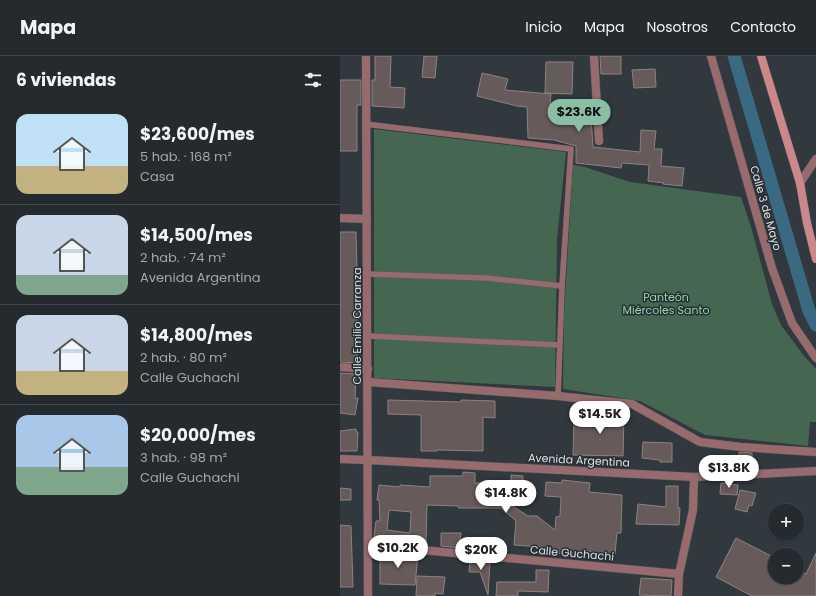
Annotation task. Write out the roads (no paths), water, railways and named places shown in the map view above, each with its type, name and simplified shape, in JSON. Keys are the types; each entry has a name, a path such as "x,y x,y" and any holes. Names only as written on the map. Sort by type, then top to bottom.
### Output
{"main road":[{"path":"761,56 800,183 807,223 816,259"}],"street":[{"name":"Calle Emilio Carranza","path":"366,56 365,124 368,336 368,596"},
{"path":"594,56 599,142"},
{"name":"Calle 3 de Mayo","path":"711,56 772,268 792,323 816,358"},
{"path":"800,183 816,159"},
{"path":"340,218 367,219"},
{"path":"340,367 368,369"},
{"path":"368,382 558,396 632,404 700,442 741,447 816,452"},
{"name":"Avenida Argentina","path":"340,458 694,477 816,471"},
{"path":"678,596 679,574 693,510 694,477"},
{"name":"Calle Guchachi","path":"368,545 679,574"}],"lane":[{"path":"365,124 571,149 562,286 558,396"},
{"path":"367,274 486,278 562,286"},
{"path":"368,336 559,345"}],"waterway":[{"path":"734,56 809,311 816,325"}],"park label":[{"name":"Panteón Miércoles Santo","path":"666,303"}]}
